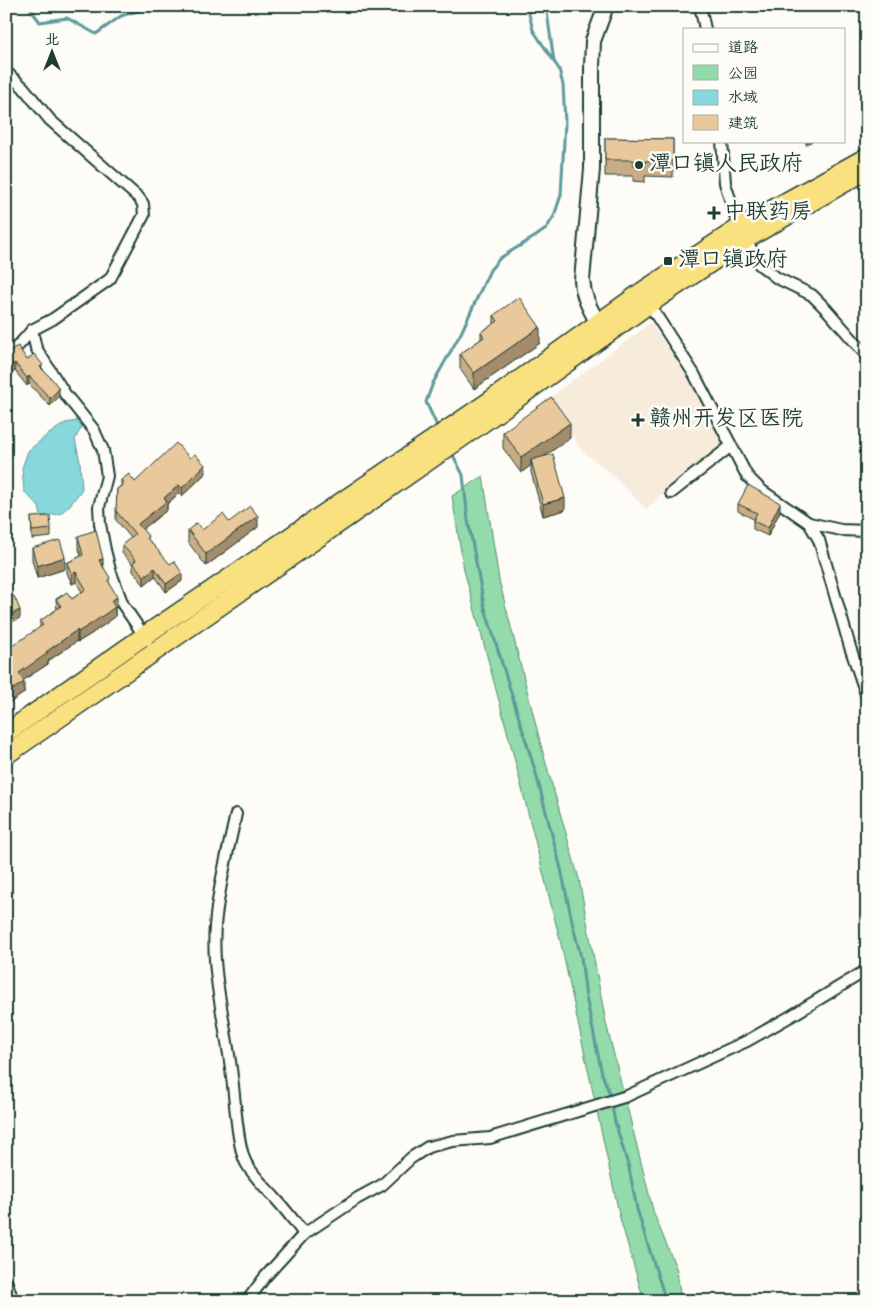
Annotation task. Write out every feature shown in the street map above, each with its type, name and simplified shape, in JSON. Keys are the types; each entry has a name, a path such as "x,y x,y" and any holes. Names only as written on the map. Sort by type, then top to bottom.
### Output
{"highway":[{"path":"488,411 649,304 743,234 867,157"},
{"path":"6,733 144,636 473,422 598,323 642,291 743,234 867,170"},
{"path":"6,755 156,650 418,459"}],"street":[{"path":"598,323 583,293 582,280 592,169 592,67 594,41 606,6"},
{"path":"700,6 706,28"},
{"path":"6,72 22,87 50,120 139,198 143,204 144,215 110,280 53,319 32,330 18,346 6,354"},
{"path":"722,142 725,183 743,234 759,264 777,278 812,295 867,356"},
{"path":"649,304 694,374 747,476 761,490 809,523 841,530 867,531"},
{"path":"32,330 36,348 65,394 94,430 103,450 107,476 99,507 100,524 110,570 123,605 156,650"},
{"path":"671,493 731,446"},
{"path":"809,523 819,540 847,638 867,697"},
{"path":"236,814 221,887 215,927 215,947 222,1019 231,1064 241,1146 245,1162 254,1175 291,1216 304,1234"},
{"path":"247,1301 265,1277 304,1234 358,1198 382,1185 411,1158 428,1147 453,1141 490,1138 627,1096 747,1041 867,970"},
{"path":"6,1280 13,1301"}],"shaded area":[{"name":"赣州开发区医院","path":"651,323 695,389 724,443 724,449 667,490 646,509 606,469 581,450 550,397"}],"green space":[{"path":"483,476 499,580 543,753 579,879 606,1023 654,1214 677,1270 681,1301 644,1301 620,1218 561,944 464,570 452,496"}],"water":[{"path":"77,421 83,425 75,439 80,462 82,489 71,504 60,514 41,516 39,507 24,491 22,468 28,451 65,423"}],"building":[{"path":"605,138 673,139 673,161 645,161 645,166 633,166 634,160 605,160"},
{"path":"519,297 540,327 474,373 460,354 484,337 481,332 498,321 494,315"},
{"path":"18,346 27,360 34,354 43,365 40,367 59,389 50,398 29,376 27,378 15,363 6,369 6,352"},
{"path":"551,397 570,423 521,457 503,432"},
{"path":"176,443 190,458 195,454 205,465 182,488 179,485 164,498 167,501 138,524 148,536 147,538 170,564 174,561 182,573 166,584 155,568 144,576 133,563 136,560 122,545 135,534 116,511 117,489 124,484 121,480 129,474 135,482"},
{"path":"553,454 565,498 543,504 531,460"},
{"path":"748,485 780,503 768,528 753,521 757,513 738,504"},
{"path":"250,506 258,516 206,554 188,530 197,523 202,530 223,514 229,522"},
{"path":"50,516 51,529 32,531 31,517"},
{"path":"96,530 103,559 99,560 109,576 110,579 108,580 117,597 111,601 115,607 78,632 77,630 19,673 24,682 6,694 6,650 43,625 40,621 61,606 56,599 67,592 72,599 86,589 76,572 72,574 67,563 83,555 78,536"},
{"path":"60,540 65,557 37,566 32,548"},
{"path":"6,587 10,598 14,596 20,610 6,617"}],"waterway":[{"path":"28,6 40,22 67,18 96,34 121,16 144,9 144,6"},
{"path":"438,428 426,402 433,383 461,333 490,270 500,258 546,229 554,216 561,195 565,122 563,85 559,69 533,30 527,6"},
{"path":"549,6 547,12 554,62"},
{"path":"451,451 463,475 468,520 484,605 535,770 561,869 581,957 586,997 602,1074 609,1092 615,1122 629,1168 637,1209 666,1301"}],"place":[{"name":"潭口镇人民政府","path":"639,165"},
{"name":"中联药房","path":"714,213"},
{"name":"潭口镇政府","path":"668,261"},
{"name":"赣州开发区医院","path":"638,420"}]}
